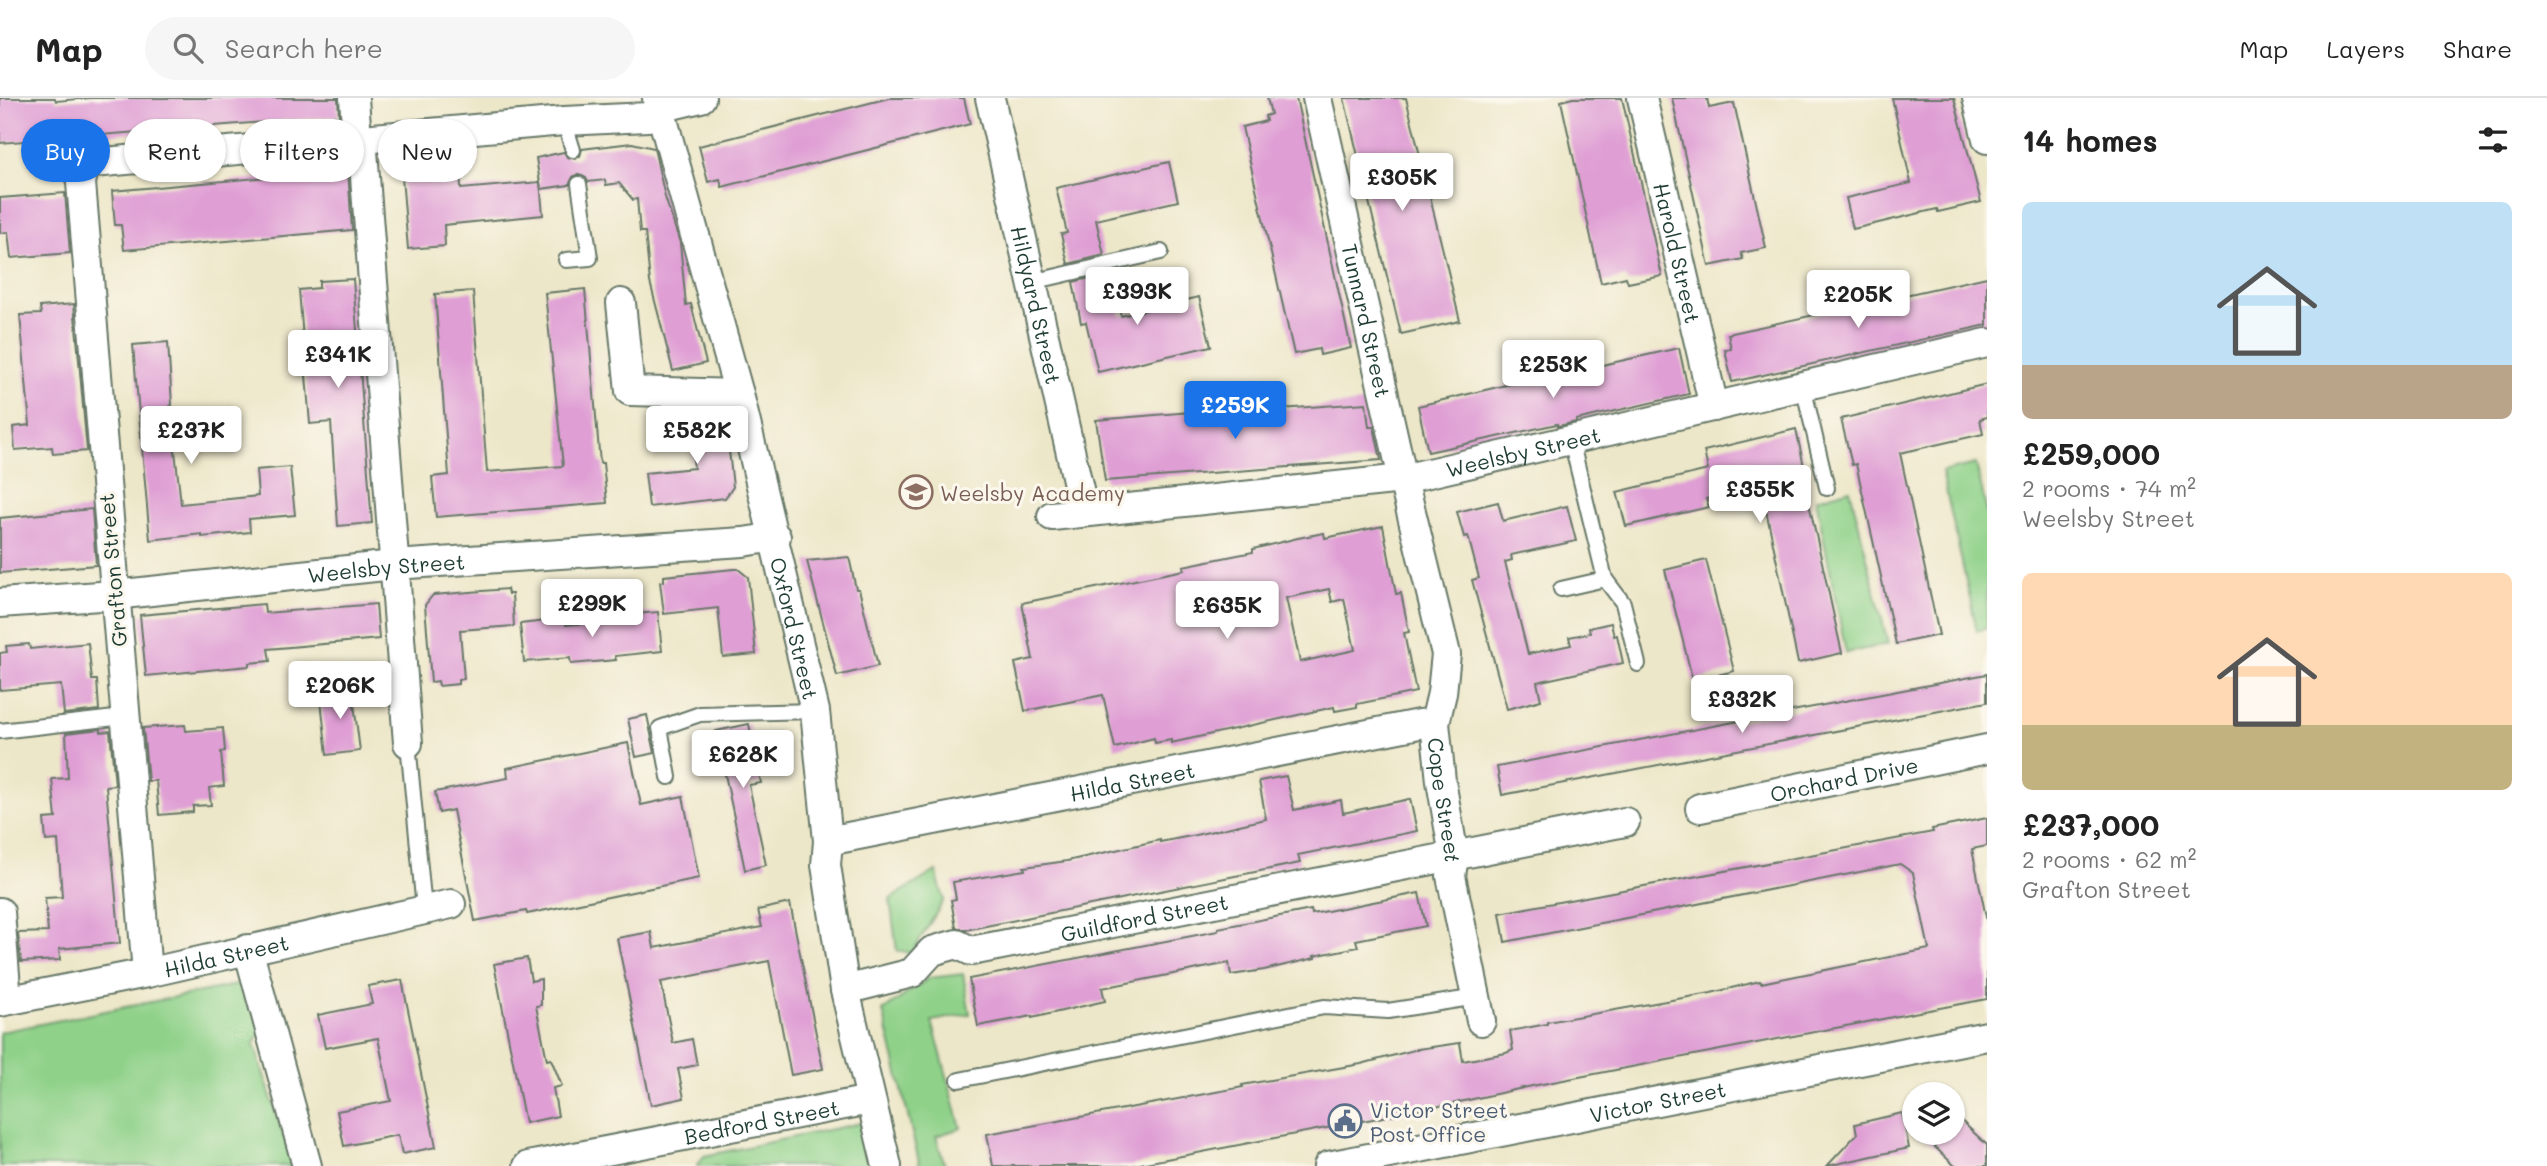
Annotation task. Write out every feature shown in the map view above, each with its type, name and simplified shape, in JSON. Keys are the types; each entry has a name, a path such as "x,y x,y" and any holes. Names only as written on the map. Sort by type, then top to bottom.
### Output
{"street":[{"path":"354,98 356,119"},
{"path":"364,138 564,121 648,117 658,103 701,98"},
{"name":"Hildyard Street","path":"990,98 1084,511"},
{"name":"Tunnard Street","path":"1317,98 1407,489"},
{"name":"Harold Street","path":"1642,98 1714,407"},
{"path":"1978,98 1987,139"},
{"name":"Oxford Street","path":"658,103 776,537 815,711 828,841 826,865 845,990 887,1166"},
{"name":"Grafton Street","path":"147,973 81,183 83,168 93,163 240,150"},
{"path":"364,163 408,743"},
{"path":"621,303 630,391 739,394"},
{"name":"Weelsby Street","path":"1052,516 1084,511 1407,489 1571,440 1987,343"},
{"name":"Cope Street","path":"1407,489 1446,654 1442,693 1435,723 1441,781 1454,856 1451,876 1479,1009"},
{"name":"Weelsby Street","path":"0,603 114,595 394,565 743,542 776,537"},
{"name":"Hilda Street","path":"828,841 1419,723 1435,723"},
{"name":"Orchard Drive","path":"1700,808 1987,749"},
{"path":"1454,856 1625,822"},
{"name":"Guildford Street","path":"845,990 912,973 932,951 957,944 971,950 1454,856"},
{"name":"Hilda Street","path":"4,1001 147,973 437,907"},
{"path":"0,912 4,1001"},
{"path":"248,949 307,1166"},
{"name":"Victor Street","path":"1328,1166 1987,1036"},
{"name":"Bedford Street","path":"528,1166 870,1100"}],"lane":[{"path":"564,121 573,150"},
{"path":"566,260 590,258 579,184"},
{"path":"1032,282 1161,252"},
{"path":"1803,386 1828,488"},
{"path":"1571,440 1605,579 1623,603 1639,664"},
{"path":"1561,589 1605,579"},
{"path":"668,777 660,727 700,714 815,711"},
{"path":"0,731 124,717"},
{"path":"408,743 415,815 437,907"},
{"path":"959,1080 1324,1007 1388,1011 1479,1009"}],"green space":[{"path":"1976,464 1987,513 1987,628 1977,631 1942,472"},
{"path":"1850,489 1888,644 1846,653 1816,499"},
{"path":"936,871 944,900 912,953 897,951 890,899"},
{"path":"963,974 970,1014 932,1021 961,1128 936,1136 945,1166 920,1166 883,1011 929,978"},
{"path":"246,983 261,1032 254,1044 288,1149 306,1166 0,1166 0,1032"},
{"path":"866,1122 875,1166 697,1166 704,1156"}],"building":[{"path":"0,98 55,98 56,101 91,98 338,98 339,116 240,119 240,124 226,125 226,119 124,119 124,133 110,134 110,119 21,119 21,141 0,143"},
{"path":"889,98 964,98 970,124 722,187 720,179 708,182 699,146"},
{"path":"1267,98 1296,98 1351,348 1320,355 1319,349 1294,354 1242,127 1266,121 1265,116 1271,114"},
{"path":"1344,98 1406,98 1460,321 1401,334"},
{"path":"1573,98 1622,98 1662,276 1628,283 1626,277 1601,283 1561,101"},
{"path":"1672,98 1707,98 1709,108 1734,103 1766,248 1741,253 1743,259 1709,266"},
{"path":"1892,98 1954,98 1981,202 1938,212 1937,209 1853,229 1846,198 1911,183"},
{"path":"632,143 654,148 665,197 680,243 686,305 691,304 706,363 673,371 650,282 645,232 640,232 637,199 633,200 619,183 606,185 605,180 588,182 578,174 569,185 541,189 536,158 564,152 567,157 575,159 580,156 582,149"},
{"path":"1169,162 1178,201 1096,220 1104,255 1068,264 1061,234 1067,233 1056,188"},
{"path":"226,181 349,182 352,230 124,250 121,225 115,225 112,191"},
{"path":"402,182 461,182 461,189 540,182 543,215 444,225 445,246 408,249"},
{"path":"65,193 70,253 11,258 8,232 0,233 0,198"},
{"path":"1108,274 1121,316 1199,297 1211,346 1098,372 1086,322 1081,323 1073,282"},
{"path":"1987,277 1987,325 1732,382 1725,350 1731,349 1728,334"},
{"path":"353,279 372,523 338,526 331,422 310,424 299,290 319,288 319,281"},
{"path":"585,289 600,463 603,463 607,503 436,517 432,477 449,475 435,294 473,291 487,472 563,466 545,293"},
{"path":"74,304 87,451 53,454 52,447 15,450 13,427 30,425 20,315 41,314 40,307"},
{"path":"168,342 170,406 181,504 258,496 256,470 290,467 295,515 249,519 250,532 150,540 133,345"},
{"path":"1679,348 1689,394 1558,426 1557,424 1428,452 1418,406 1565,371 1566,373"},
{"path":"1987,384 1987,417 1980,419 1983,434 1900,453 1939,635 1896,644 1856,464 1852,465 1841,419"},
{"path":"1366,403 1369,427 1374,427 1381,460 1105,481 1096,420 1250,407 1250,411"},
{"path":"719,410 719,414 725,414 733,487 725,498 649,507 645,473 694,468 688,418 695,417 694,413"},
{"path":"1796,429 1806,476 1803,476 1842,653 1798,663 1761,486 1706,499 1709,507 1626,526 1617,492 1708,470 1704,451"},
{"path":"1498,502 1503,521 1567,506 1576,541 1511,555 1512,560 1505,562 1528,654 1571,645 1569,637 1590,633 1589,628 1611,623 1614,636 1617,635 1623,663 1537,682 1541,700 1507,709 1472,580 1479,578 1468,536 1464,537 1457,512"},
{"path":"92,509 96,565 0,573 0,518"},
{"path":"1383,526 1396,594 1401,593 1409,632 1404,633 1416,692 1357,704 1357,707 1335,711 1334,707 1171,743 1171,740 1155,743 1154,738 1115,748 1103,695 1025,711 1015,663 1033,659 1022,603 1184,570 1183,566 1253,552 1253,549 1298,538 1324,533 1325,538","holes":["1329,589 1332,602 1344,599 1355,650 1300,662 1286,598"]},
{"path":"849,557 878,666 837,676 807,561"},
{"path":"1706,560 1734,671 1693,681 1665,570"},
{"path":"738,569 748,577 756,654 723,657 718,608 664,614 660,582 664,581 664,576"},
{"path":"507,589 508,594 512,594 514,626 460,630 464,679 458,680 458,684 439,686 438,681 431,682 425,605 433,595"},
{"path":"264,604 265,613 376,604 379,639 268,649 270,661 249,663 249,666 146,676 140,615"},
{"path":"658,612 662,651 615,656 616,660 571,664 570,658 524,662 520,624 565,619 566,625 613,621 613,616"},
{"path":"88,643 92,680 97,680 99,710 64,714 61,685 0,690 0,653 7,652 6,646 29,644 30,649"},
{"path":"1987,674 1987,702 1502,795 1497,767"},
{"path":"352,688 360,751 327,755 320,691"},
{"path":"647,715 655,753 636,757 628,719"},
{"path":"749,724 761,783 749,785 766,865 745,870 716,731"},
{"path":"185,725 186,731 223,728 225,751 221,752 224,786 209,788 211,805 193,806 193,812 159,815 156,781 148,781 143,728"},
{"path":"101,729 101,732 110,731 115,785 106,786 120,943 59,949 60,960 21,962 18,933 48,932 45,898 62,897 58,840 46,841 44,819 56,818 52,779 68,778 66,733"},
{"path":"628,743 641,805 683,796 699,878 527,914 526,911 475,921 453,810 439,813 435,792 508,778 507,768"},
{"path":"1286,776 1294,810 1341,800 1343,813 1410,799 1417,831 1298,855 1300,863 966,930 956,928 951,900 956,899 953,882 1025,870 1024,867 1067,861 1266,819 1259,781"},
{"path":"1987,818 1987,846 1972,849 1987,922 1987,999 1130,1166 993,1166 987,1134 1361,1064 1418,1049 1460,1043 1463,1061 1506,1053 1513,1050 1510,1031 1929,949 1913,873 1900,864 1505,942 1500,913 1933,832 1932,829"},
{"path":"1419,893 1426,926 1356,940 1358,947 1264,970 1231,975 1229,963 1102,988 1105,1001 1032,1018 978,1026 969,979 1218,931 1218,928 1311,910 1312,914"},
{"path":"790,903 823,1069 791,1075 769,961 661,982 673,1043 692,1039 697,1065 678,1069 684,1098 651,1105 617,938 651,932 654,948 762,927 758,910"},
{"path":"527,958 531,981 541,979 541,1005 536,1006 547,1060 551,1059 562,1086 553,1088 558,1116 525,1123 494,964"},
{"path":"402,980 436,1147 402,1154 398,1135 344,1146 337,1111 391,1101 378,1038 325,1048 318,1015 372,1004 368,986"},
{"path":"1902,1113 1902,1145 1908,1145 1909,1148 1827,1166 1857,1134 1855,1124"},
{"path":"1965,1124 1987,1145 1987,1166 1955,1166 1933,1145 1965,1145"}],"place":[{"name":"Weelsby Academy","path":"916,492"},
{"name":"Victor Street Post Office","path":"1345,1121"}]}
